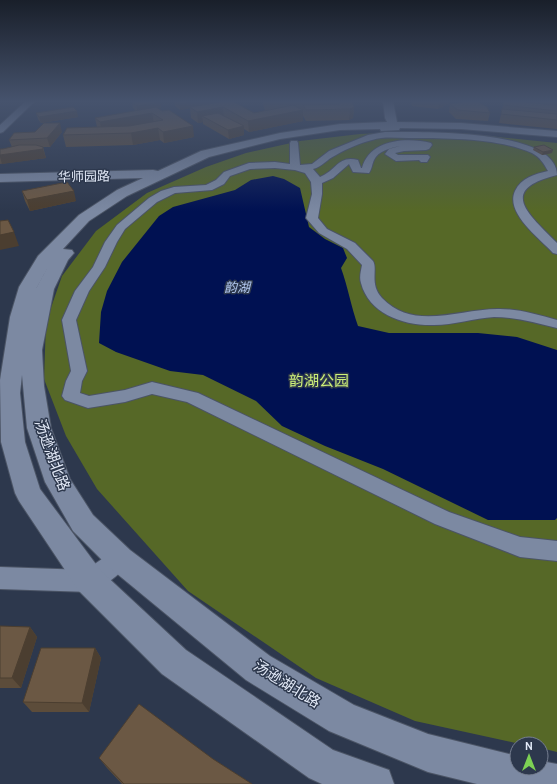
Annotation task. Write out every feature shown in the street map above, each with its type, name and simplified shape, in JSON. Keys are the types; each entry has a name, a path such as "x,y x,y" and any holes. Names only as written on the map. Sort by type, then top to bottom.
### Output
{"street":[{"name":"汤逊湖北路","path":"299,138 260,145 213,158 164,175 122,193 84,218 44,258 28,287 19,317 9,393 13,442 28,493 90,581 174,662 322,765 375,784"},
{"path":"298,168 315,166 332,153 373,138"},
{"path":"465,138 496,140 521,146 537,152 547,160 555,173 543,174 526,183 518,193 517,201 519,210 557,250"},
{"path":"294,143 298,168"},
{"path":"317,181 328,177 347,161 355,162 356,170 366,171 366,165 377,150 393,144 413,143 428,145 426,147 397,149 392,151 390,154 396,158 424,157 424,160"},
{"path":"557,324 513,314 473,314 435,321 412,319 392,313 378,304 372,296 366,280 368,264 351,246 323,231 312,218 314,202 318,193 317,181 310,171 275,165 249,166 227,174 220,182 208,188 174,190 153,200 121,227 111,242 99,266 82,291 69,320 79,371 74,381 71,396 88,402 125,396 152,388 192,397 442,518 520,547 557,551"},
{"name":"汤逊湖北路","path":"164,175 105,213 82,234 61,258 45,289 32,350 33,386 39,428 58,482 83,523 120,559 258,668 342,718 428,753 537,780 557,783"},
{"name":"华师园路","path":"0,178 164,175"},
{"path":"0,578 90,581 120,559"}],"green space":[{"name":"韵湖公园","path":"329,138 504,138 557,143 557,752 549,750 549,736 509,736 509,742 415,721 316,678 188,591 97,489 66,436 44,379 46,322 62,276 96,231 147,193 206,167 246,153 300,141"}],"water":[{"name":"韵湖","path":"273,176 284,179 300,188 309,227 325,239 343,248 347,258 341,268 358,326 389,333 478,333 517,337 557,350 557,518 555,520 488,520 383,469 325,446 282,426 256,401 203,375 170,371 116,352 99,343 101,312 107,291 122,262 159,216 173,207 235,190 251,180"}],"building":[{"path":"11,138 47,138 47,138 9,140"},
{"path":"19,145 36,145 43,147 43,149 0,155 0,149"},
{"path":"544,145 553,150 543,152 534,147"},
{"path":"67,182 74,191 27,200 22,191"},
{"path":"8,220 14,232 0,235 0,221"},
{"path":"0,626 30,627 12,678 0,678"},
{"path":"41,648 95,648 82,703 23,702"},
{"path":"139,704 213,759 252,784 124,784 99,758"}]}
